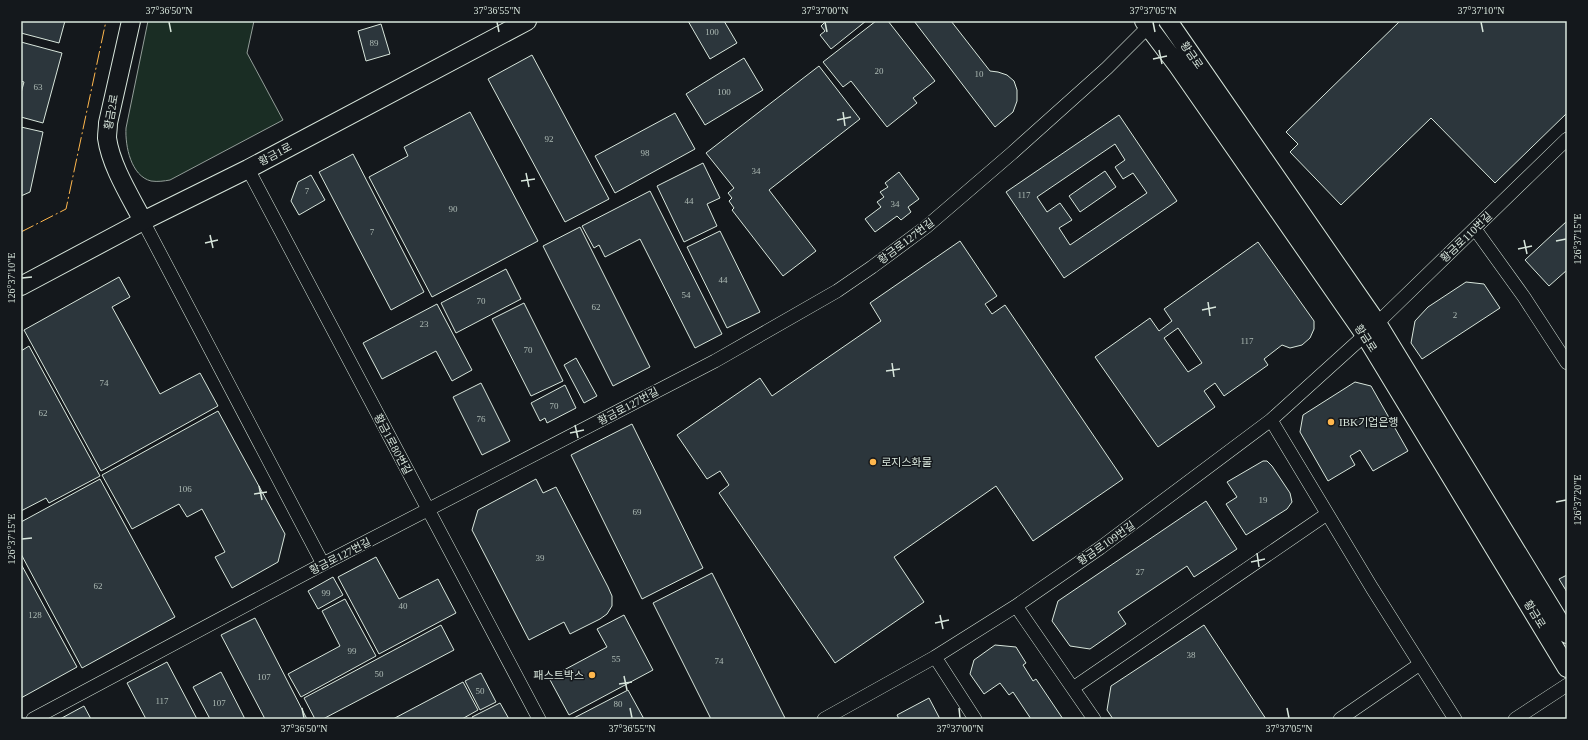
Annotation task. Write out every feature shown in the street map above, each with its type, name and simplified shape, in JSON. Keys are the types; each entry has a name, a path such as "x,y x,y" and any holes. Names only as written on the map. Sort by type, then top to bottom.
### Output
{"street":[{"name":"황금2로","path":"131,21 108,123 108,138 112,157 143,221"},
{"name":"황금1로","path":"21,286 143,221 248,169 527,21"},
{"name":"황금로","path":"1168,21 1371,329 1567,634"},
{"name":"황금로","path":"1149,23 1182,72 1371,329 1567,668"},
{"name":"황금로127번길","path":"33,719 323,564 428,511 715,361 801,312 860,275 926,227 1011,154 1107,68 1149,23"},
{"name":"황금로110번길","path":"1371,329 1567,139"},
{"name":"황금1로80번길","path":"248,169 428,511 540,719"},
{"path":"143,221 323,564"},
{"path":"1475,229 1524,297 1567,363"},
{"name":"황금로109번길","path":"824,719 936,657 1016,606 1100,548 1271,420 1371,329"},
{"path":"1271,420 1327,514 1455,719"},
{"path":"1072,688 1327,514"},
{"path":"1016,606 1094,719"},
{"path":"936,657 975,719"},
{"path":"1340,719 1420,664"},
{"path":"1515,719 1567,685"}],"green space":[{"path":"148,21 254,21 247,53 283,120 170,180 151,181 144,178 134,167 128,151 126,128"}],"building":[{"path":"21,21 65,21 59,43 21,33"},
{"path":"688,21 724,21 737,43 710,59"},
{"path":"826,21 866,21 831,49 820,35 825,31 821,26"},
{"path":"876,21 888,21 935,81 913,98 917,103 887,127 851,81 843,87 823,62"},
{"path":"914,21 951,21 990,71 1007,75 1014,81 1017,90 1017,101 1013,112 995,127"},
{"path":"1400,21 1567,21 1567,113 1495,183 1431,118 1341,205 1290,152 1298,144 1286,132"},
{"path":"381,24 390,54 366,61 358,31"},
{"path":"21,42 62,53 43,123 21,117 21,93 24,82 21,81"},
{"path":"532,55 609,199 565,222 488,79"},
{"path":"744,58 763,90 705,125 686,94"},
{"path":"819,66 860,119 769,190 816,251 783,276 732,210 734,208 729,201 732,198 728,193 734,188 706,153"},
{"path":"470,112 538,241 432,297 369,177 408,156 404,147"},
{"path":"675,113 695,149 615,193 595,156"},
{"path":"1119,115 1177,201 1064,278 1006,192","holes":["1115,144 1125,160 1115,167 1123,179 1133,173 1147,193 1070,245 1059,228 1072,220 1060,203 1047,212 1037,197"]},
{"path":"21,127 43,132 30,192 21,196"},
{"path":"353,154 424,292 391,310 319,172"},
{"path":"703,163 720,198 707,204 717,226 684,242 657,186"},
{"path":"1105,171 1116,187 1080,212 1069,196"},
{"path":"899,172 919,199 908,207 911,212 901,220 897,216 875,232 865,219 881,207 877,202 884,197 880,192 888,187 885,183"},
{"path":"311,175 325,200 299,215 291,201 298,182"},
{"path":"650,191 722,334 695,348 640,239 605,257 599,245 594,248 582,226"},
{"path":"1567,221 1567,270 1549,286 1525,260"},
{"path":"580,227 650,367 613,386 543,246"},
{"path":"720,231 760,312 727,328 687,247"},
{"path":"960,241 997,296 985,304 992,314 1005,305 1123,479 1033,541 996,486 894,557 924,602 835,663 719,493 729,485 720,471 707,479 677,435 760,378 772,396 881,321 870,303"},
{"path":"1258,242 1314,321 1314,329 1310,338 1302,345 1290,348 1282,345 1264,359 1268,365 1224,396 1215,383 1204,391 1215,407 1158,447 1095,357 1150,318 1159,331 1172,321 1164,309","holes":["1178,328 1202,363 1188,372 1164,338"]},
{"path":"506,269 521,299 456,333 441,303"},
{"path":"119,277 130,297 112,307 160,394 200,373 218,406 101,471 24,330"},
{"path":"1466,282 1484,284 1500,308 1422,359 1411,343 1415,321 1428,307"},
{"path":"524,303 563,381 531,396 492,319"},
{"path":"437,304 472,370 452,381 436,351 382,379 363,343"},
{"path":"29,346 100,476 49,503 46,498 21,511 21,351"},
{"path":"576,358 597,396 584,403 564,365"},
{"path":"1355,382 1371,386 1408,451 1373,471 1360,450 1350,456 1355,465 1328,481 1300,432 1303,415"},
{"path":"481,383 510,441 482,455 453,397"},
{"path":"565,385 576,408 547,423 545,418 540,421 531,403"},
{"path":"218,411 285,534 278,562 232,588 215,557 225,552 202,509 187,517 179,504 132,529 102,475"},
{"path":"632,424 703,568 642,599 571,455"},
{"path":"1263,461 1267,461 1272,466 1290,493 1292,502 1287,509 1246,535 1226,504 1237,497 1227,482"},
{"path":"100,479 175,617 82,668 21,554 21,522"},
{"path":"536,479 543,493 556,487 608,587 612,596 612,606 607,614 600,619 570,634 564,622 529,640 472,530 478,510"},
{"path":"1206,501 1237,549 1194,577 1187,566 1118,612 1126,624 1090,649 1070,646 1052,621 1058,601"},
{"path":"376,557 399,599 438,579 456,613 379,654 338,577"},
{"path":"21,564 77,667 21,698"},
{"path":"712,573 785,718 783,719 711,719 653,603"},
{"path":"1567,575 1567,592 1559,579"},
{"path":"333,577 343,595 318,609 308,591"},
{"path":"345,599 376,656 301,697 288,674 340,646 322,611"},
{"path":"624,615 653,670 569,715 549,678 607,647 597,629"},
{"path":"255,618 307,719 265,719 221,635"},
{"path":"441,625 454,650 323,719 315,719 304,698"},
{"path":"1204,625 1266,719 1113,719 1107,710 1111,686"},
{"path":"995,645 1016,647 1026,663 1023,665 1033,681 1036,679 1063,719 1031,719 1013,692 1009,695 1000,683 984,694 970,674 974,660"},
{"path":"167,662 197,719 146,719 127,683"},
{"path":"221,672 245,719 210,719 193,687"},
{"path":"481,673 496,702 480,710 465,681"},
{"path":"463,682 478,710 462,719 393,719"},
{"path":"628,690 644,719 572,719"},
{"path":"929,698 940,719 899,719 897,715"},
{"path":"500,703 509,719 473,719 472,717"},
{"path":"84,706 91,719 60,719"}],"power":[{"path":"21,232 66,209 106,21"}],"place":[{"name":"IBK기업은행","path":"1331,422"},
{"name":"로지스화물","path":"873,462"},
{"name":"패스트박스","path":"592,675"}]}
